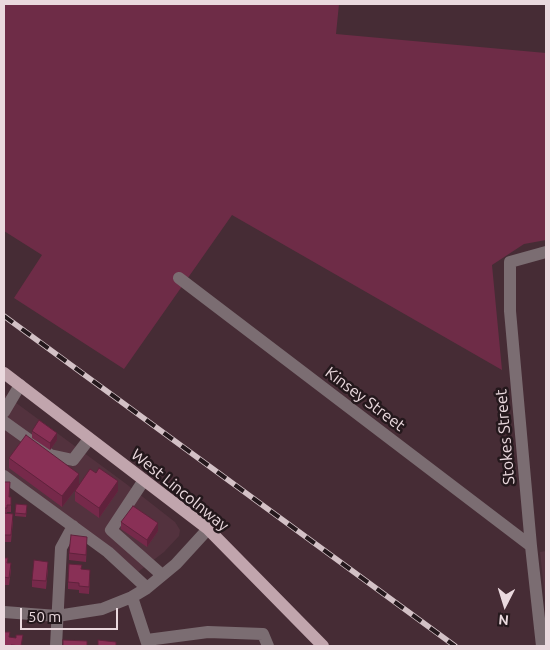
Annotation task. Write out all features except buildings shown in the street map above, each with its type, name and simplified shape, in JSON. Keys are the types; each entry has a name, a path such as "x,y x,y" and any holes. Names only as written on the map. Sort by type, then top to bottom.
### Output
{"main road":[{"name":"West Lincolnway","path":"4,373 208,529 324,646"}],"street":[{"name":"Stokes Street","path":"542,646 510,311 510,262 546,252"},
{"name":"Kinsey Street","path":"178,278 531,546"},
{"path":"4,412 20,384"},
{"path":"4,422 50,455 73,460 89,438"},
{"path":"4,476 99,545 147,588"},
{"path":"99,545 144,480"},
{"path":"56,646 61,548 73,526"},
{"path":"4,612 57,616 102,609 132,597 147,588 176,564 208,529"},
{"path":"110,530 162,575"},
{"path":"132,597 147,643 208,632 266,640"}],"shaded area":[{"path":"4,4 339,4 336,34 546,53 546,240 524,244 492,265 502,370 232,215 124,369 14,298 42,255 4,231"},
{"path":"4,394 175,522 180,530 179,536 164,552 138,572 4,472"},
{"path":"546,551 546,608 540,552"}],"railway":[{"path":"4,316 455,646"}]}
